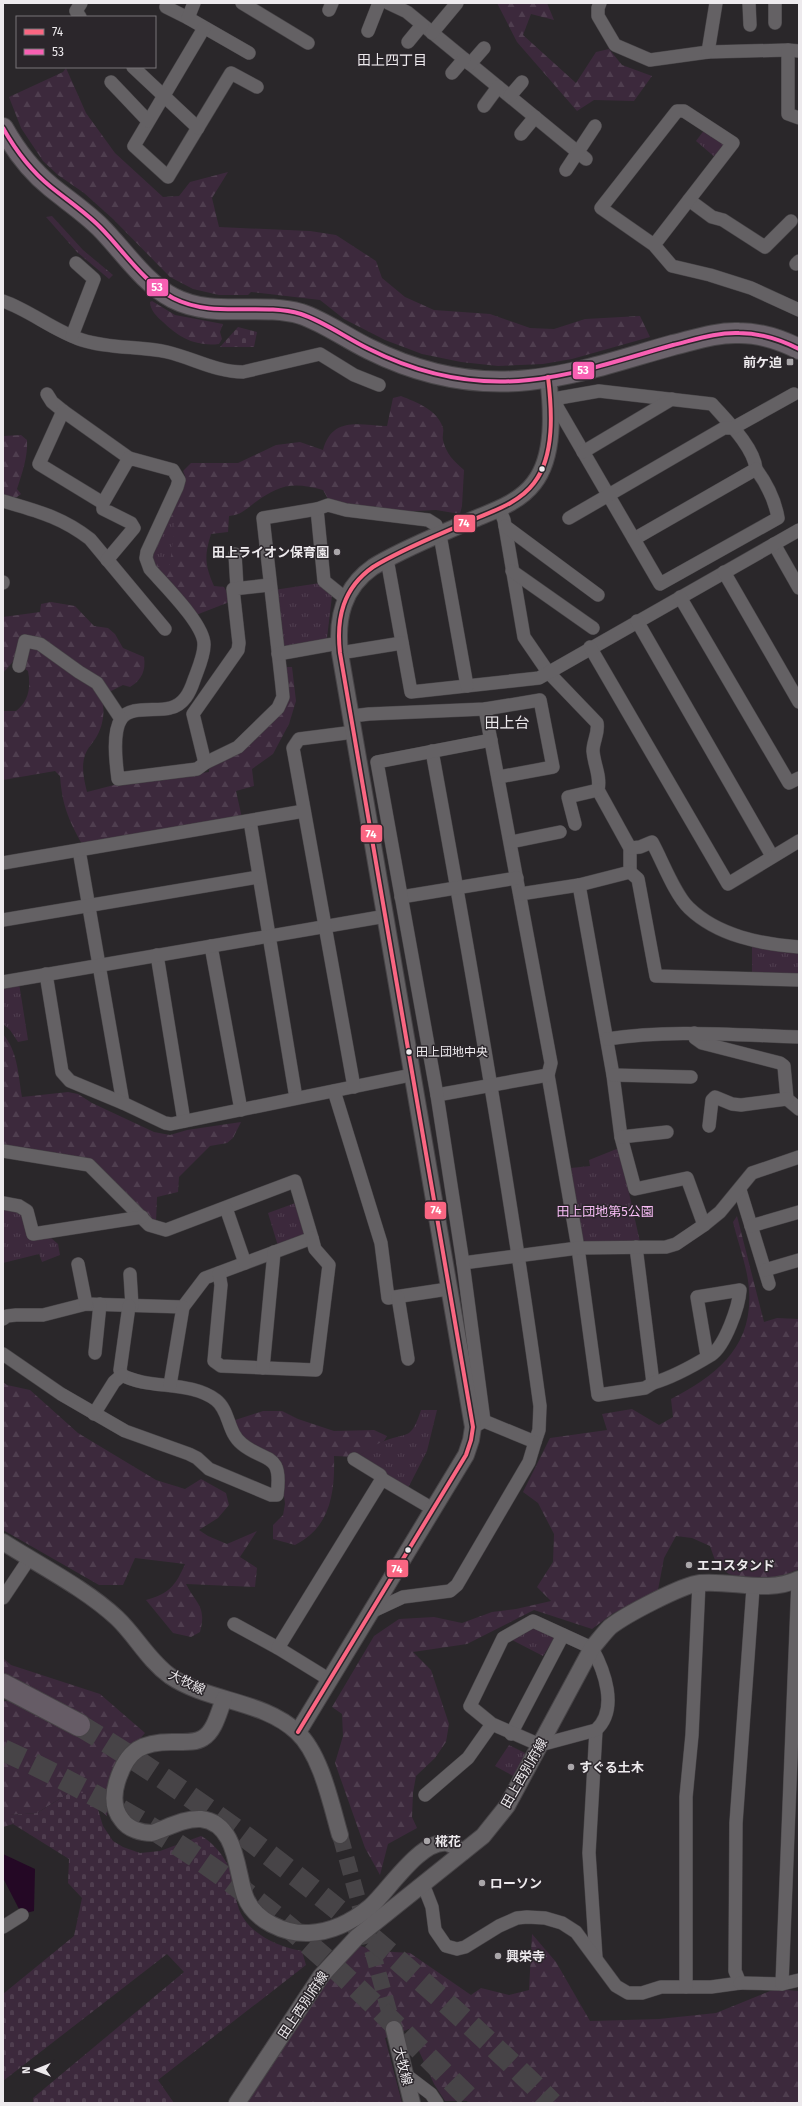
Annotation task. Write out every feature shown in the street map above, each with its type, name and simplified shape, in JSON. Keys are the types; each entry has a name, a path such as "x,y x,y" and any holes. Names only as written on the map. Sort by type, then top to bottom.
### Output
{"highway":[{"path":"3,1685 79,1725"}],"main road":[{"path":"3,128 18,153 38,176 98,225 146,278 172,297 203,309 267,308 302,315 318,321 390,359 415,369 441,375 489,382 548,377 721,334 739,333 755,334 786,342 799,349"}],"street":[{"path":"168,3 166,6 249,53"},
{"path":"188,18 194,3"},
{"path":"242,3 308,43"},
{"path":"368,31 387,3 407,12 582,156"},
{"path":"408,42 427,29 458,3"},
{"path":"600,3 598,8 598,16 615,45 650,60 708,52 794,50 788,114 799,118"},
{"path":"708,52 716,3"},
{"path":"749,3 750,25"},
{"path":"775,3 775,23"},
{"path":"204,28 162,96 134,146 168,177 231,73 257,87"},
{"path":"452,73 484,48"},
{"path":"134,68 162,96 198,128"},
{"path":"111,82 148,121"},
{"path":"510,96 522,82"},
{"path":"484,106 498,87"},
{"path":"654,245 733,143 684,110 677,110 601,208 654,245 672,266 710,275 751,288 799,310"},
{"path":"521,134 535,117"},
{"path":"566,170 582,156 595,126"},
{"path":"689,200 712,217 723,220 765,247 791,221"},
{"path":"72,336 94,279 76,263"},
{"path":"3,301 72,336 97,344 167,352 196,363 231,372 250,371 320,354 354,376 379,384"},
{"path":"478,1424 448,1289 411,1075 386,916 340,648 339,620 345,598 359,578 373,567 440,534 499,508 524,494 540,474 549,443 553,406 548,377"},
{"path":"599,391 712,404 733,428 755,462 756,469 767,485 776,507 778,518 660,584 583,452 553,406 558,398 599,391"},
{"path":"47,394 52,402 63,411 129,458 173,470 177,474 179,480 152,540 146,558 150,569 199,627 204,644 203,654 190,692 179,705 170,708 126,713 121,719 116,741 118,779 197,769 205,763 238,747 278,708 283,697 269,585 263,518 317,509 328,505 346,510 428,520 436,525 440,534 467,686"},
{"path":"569,518 724,428 733,428 794,394"},
{"path":"583,452 672,399"},
{"path":"63,411 39,464 103,503"},
{"path":"107,560 134,528 131,523 103,509 103,503 129,458"},
{"path":"634,539 756,469"},
{"path":"3,501 49,514 76,529 90,540 165,629"},
{"path":"499,508 505,526 524,637 548,672 597,723 598,731 593,751 600,781 598,790 630,848 630,872 638,879 656,976 799,980"},
{"path":"317,509 324,581 345,598"},
{"path":"505,526 598,595"},
{"path":"388,559 410,692 539,678 590,647 799,530"},
{"path":"774,544 799,588"},
{"path":"235,554 237,588"},
{"path":"512,571 593,628"},
{"path":"724,572 799,702"},
{"path":"205,763 193,714 238,650 239,643 233,589 269,585"},
{"path":"680,597 789,783 799,778"},
{"path":"637,621 772,856"},
{"path":"19,666 25,641 40,644 97,683 121,719"},
{"path":"278,654 402,643"},
{"path":"590,647 728,884 799,841"},
{"path":"354,1087 293,748 299,739 353,724 369,714 485,709 540,700 553,767 499,777"},
{"path":"485,709 499,777 551,1064 548,1075 578,1248 598,1395 644,1388 653,1383 668,1379 712,1354 721,1344 735,1313 740,1290 697,1297 707,1356"},
{"path":"298,1732 466,1456 478,1424 463,1263 436,1095 377,762 491,740"},
{"path":"373,1611 403,1597 450,1591 456,1585 529,1462 539,1430 540,1406 520,1255 493,1085 432,751"},
{"path":"575,824 568,797 598,790"},
{"path":"3,863 304,811"},
{"path":"250,821 296,1098"},
{"path":"511,842 560,832"},
{"path":"630,848 640,847 652,842 680,896 688,908 701,918 718,927 755,941 799,947"},
{"path":"79,850 123,1103"},
{"path":"520,894 579,885 630,872"},
{"path":"3,920 258,876"},
{"path":"401,897 517,878"},
{"path":"579,885 607,1038 622,1137 635,1189 687,1178 704,1225"},
{"path":"3,982 386,916"},
{"path":"211,946 241,1110"},
{"path":"157,955 184,1121"},
{"path":"46,974 62,1072 70,1081 123,1103 165,1123 184,1121 241,1110 411,1075"},
{"path":"607,1038 635,1034 694,1033 799,1038"},
{"path":"694,1033 695,1038 702,1043 780,1063 784,1066 787,1099 799,1109"},
{"path":"436,1095 548,1075"},
{"path":"613,1075 691,1077"},
{"path":"334,1091 381,1243 388,1298 448,1289"},
{"path":"709,1126 712,1100 715,1097 732,1104 741,1105 787,1099"},
{"path":"622,1137 667,1132"},
{"path":"3,1151 89,1165 149,1225 166,1230 296,1181 316,1249 329,1265 316,1370 221,1366 214,1361 221,1285 219,1273"},
{"path":"463,1263 578,1248 666,1247 676,1244 720,1212 740,1190 752,1173 799,1157"},
{"path":"740,1190 769,1284"},
{"path":"3,1203 19,1206 27,1211 33,1234 142,1217"},
{"path":"226,1208 245,1263"},
{"path":"751,1226 799,1212"},
{"path":"170,1385 183,1307 205,1278 312,1238"},
{"path":"636,1247 653,1383"},
{"path":"263,1368 274,1252"},
{"path":"765,1270 799,1260"},
{"path":"78,1264 86,1304"},
{"path":"122,1375 120,1370 130,1306 130,1274"},
{"path":"398,1297 408,1358"},
{"path":"3,1319 7,1316 16,1315 43,1315 86,1304 183,1307"},
{"path":"95,1353 100,1304"},
{"path":"3,1354 55,1390 125,1431 189,1454 197,1458 209,1469 270,1495 276,1495 276,1464 270,1458 245,1447 234,1437 223,1408 217,1400 208,1395 170,1385 150,1384 122,1375"},
{"path":"94,1414 114,1382 122,1375"},
{"path":"478,1424 535,1442"},
{"path":"354,1459 380,1475 382,1479 433,1509"},
{"path":"278,1648 382,1479"},
{"name":"大牧線","path":"3,1542 101,1605 125,1627 151,1659 170,1676 194,1689 276,1718 298,1732 310,1750 324,1778 340,1835"},
{"path":"3,1598 29,1559"},
{"path":"782,1984 798,1580"},
{"name":"田上西別府線","path":"237,2103 321,1976 357,1937 483,1836 507,1806 592,1648 610,1628 628,1615 651,1603 699,1583 754,1588 778,1586 798,1580"},
{"path":"686,1987 686,1797 692,1735 699,1583"},
{"path":"740,1983 735,1971 736,1823 754,1588"},
{"path":"533,1621 563,1635 592,1648 605,1676 608,1706 601,1725 596,1730 540,1745 511,1734 492,1724 470,1706 503,1638 533,1621"},
{"path":"234,1624 278,1648 330,1680"},
{"path":"511,1734 563,1635"},
{"path":"224,1699 211,1731 203,1738 186,1742 148,1743 137,1750 127,1760 120,1772 115,1787 114,1798 116,1812 122,1821 131,1828 146,1833 152,1833 195,1819 213,1823 229,1840 235,1853 245,1896 260,1915 280,1929 298,1933 318,1932 335,1928 370,1907 418,1856 428,1849 446,1843 452,1844 463,1852"},
{"path":"425,1795 468,1758 492,1724"},
{"path":"596,1730 589,1853 596,1958"},
{"path":"423,1884 432,1907 435,1930 446,1946 456,1949 465,1947 499,1926 517,1918 545,1918 562,1923 576,1932 616,1986 628,1993 642,1993 661,1987 686,1987 740,1983 782,1984 799,1980"},
{"path":"3,1927 22,1915"},
{"name":"大牧線","path":"394,2029 412,2103"},
{"path":"406,2075 431,2094 437,2103"}],"green space":[{"path":"497,3 547,3 554,20 531,14 523,35 576,83 596,52 609,49 622,65 652,76 634,101 594,100 577,111 517,42"},
{"path":"66,68 86,113 115,153 163,197 179,196 190,182 228,172 212,198 219,227 310,231 336,235 376,261 382,278 405,297 434,310 490,314 530,328 554,329 585,319 640,316 650,337 572,359 543,364 498,366 461,362 422,354 385,340 344,319 320,300 251,292 248,295 219,295 193,289 170,277 113,219 84,193 58,175 43,161 21,128 9,97 63,72"},
{"path":"705,129 726,142 717,159 696,141"},
{"path":"52,216 83,250 113,275 109,279 77,252 46,217"},
{"path":"152,301 175,315 223,324 220,332 222,339 219,344 211,345 188,340 175,332 156,316 150,305 150,302"},
{"path":"238,327 257,332 254,347 220,347"},
{"path":"401,396 426,408 436,416 443,428 444,445 448,453 464,470 462,506 460,514 436,510 399,512 350,506 328,499 323,490 312,487 294,485 278,489 242,512 229,516 228,532 211,534 206,555 207,566 214,586 224,587 232,601 196,615 152,562 152,553 183,486 185,476 183,471 191,463 238,463 276,445 300,442 323,450 327,439 340,427 357,424 387,426 393,398"},
{"path":"21,435 27,440 27,453 17,489 21,494 13,500 3,496 3,436"},
{"path":"171,517 175,523 169,572 158,566 154,554"},
{"path":"320,583 332,596 327,638 325,641 285,648 279,643 274,590"},
{"path":"51,602 75,606 94,626 108,628 115,634 123,648 144,657 144,670 138,681 130,687 123,685 109,692 22,638 18,656 3,673 3,617 40,612 41,604"},
{"path":"35,648 100,690 103,702 102,725 100,731 86,752 83,764 87,792 114,785 209,772 209,766 282,710 284,667 292,667 296,701 289,724 273,754 252,769 254,786 236,791 242,818 82,844 66,811 62,795 60,776 55,771 3,780 3,711 16,711 24,703 29,688 29,677 28,671 22,667 29,650"},
{"path":"752,945 796,951 799,956 799,973 797,976 752,974"},
{"path":"19,983 28,1040 18,1042 10,1030 3,1024 3,986"},
{"path":"3,1034 15,1056 22,1097 68,1092 78,1094 92,1103 154,1132 170,1135 187,1130 241,1122 233,1138 227,1143 210,1146 179,1177 178,1192 157,1197 156,1222 91,1161 3,1146"},
{"name":"田上団地第5公園","path":"619,1148 640,1242 587,1243 581,1238 571,1168 590,1166 589,1160"},
{"path":"298,1202 306,1230 302,1237 278,1246 268,1213"},
{"path":"3,1207 17,1209 58,1244 60,1255 42,1262 39,1254 3,1263"},
{"path":"737,1216 764,1322 777,1318 799,1319 799,1569 774,1579 747,1580 729,1574 717,1566 710,1546 692,1538 676,1536 664,1558 658,1590 612,1614 592,1629 534,1610 467,1644 413,1652 431,1670 449,1724 446,1742 435,1758 416,1776 413,1793 412,1817 417,1828 388,1844 380,1875 365,1848 335,1763 343,1736 342,1714 332,1707 374,1636 399,1619 434,1617 462,1623 492,1612 516,1609 551,1601 537,1587 553,1562 554,1534 538,1503 523,1492 550,1438 607,1430 602,1414 632,1409 659,1425 673,1417 671,1399 703,1380 729,1357 745,1328 749,1310 747,1273 733,1222"},
{"path":"3,1382 7,1385 30,1390 78,1433 156,1480 185,1489 201,1479 226,1493 229,1505 218,1518 199,1530 208,1536 227,1544 257,1531 240,1557 257,1568 255,1587 186,1584 201,1611 202,1623 200,1632 191,1637 173,1633 146,1600 161,1595 171,1588 185,1564 135,1558 123,1585 99,1585 3,1530"},
{"path":"421,1410 437,1410 427,1451 408,1488 356,1457 380,1443 404,1435 411,1431 418,1420"},
{"path":"263,1411 282,1411 298,1419 334,1431 374,1430 387,1436 384,1441 356,1457 334,1456 332,1495 328,1507 316,1529 295,1545 273,1539 273,1525 283,1515 285,1504 280,1462 236,1437 232,1421"},
{"path":"534,1628 555,1637 543,1656 512,1640"},
{"path":"3,1658 11,1665 100,1694 145,1733 120,1761 108,1788 107,1816 100,1810 93,1793 69,1793 37,1813 10,1815 13,1824 3,1827 3,1701 12,1701 27,1687 3,1673"},
{"path":"509,1745 527,1754 515,1777 495,1766"},
{"path":"69,1793 93,1793 103,1826 113,1841 123,1847 140,1853 160,1851 201,1836 206,1839 219,1852 229,1868 238,1906 247,1923 263,1937 282,1946 302,1951 306,1965 158,2080 174,2103 33,2103 33,2098 184,1972 167,1954 3,2081 3,1994 74,1936 82,1898 68,1883 69,1859 13,1824 9,1815 37,1813"},
{"path":"532,1934 556,1962 590,2021 659,2019 716,2013 775,1989 799,1991 799,2103 469,2103 467,2101 445,2101 434,2084 409,2029 385,2038 402,2103 246,2103 254,2093 328,1976 357,1945 378,1951 410,1953 471,1995 481,1988 509,1995 529,1990"}],"shaded area":[{"path":"3,1854 35,1869 34,1911 26,1913 19,1909 3,1878"}],"tunnel":[{"path":"79,1725 162,1777 202,1805 318,1893 393,1956 494,2046 552,2103"},
{"path":"3,1750 98,1797 160,1833 219,1873 277,1918 336,1968 474,2103"},
{"path":"340,1835 394,2029"}],"transit line":[{"name":"53","path":"3,128 13,145 30,167 51,187 82,211 109,236 143,275 173,298 204,308 269,309 301,314 319,321 360,345 388,358 427,371 447,376 487,381 547,378 584,370 697,339 731,333 747,333 762,336 799,349"},
{"name":"74","path":"298,1732 466,1455 471,1440 473,1427 340,653 339,628 341,616 348,594 363,575 373,567 409,548 505,506 528,490 541,472 546,460 549,446 551,418 548,377"}],"place":[{"name":"前ケ迫","path":"790,362"},
{"name":"田上ライオン保育園","path":"337,552"},
{"name":"田上団地中央","path":"409,1052"},
{"name":"エコスタンド","path":"689,1565"},
{"name":"すぐる土木","path":"571,1767"},
{"name":"椛花","path":"427,1841"},
{"name":"ローソン","path":"482,1883"},
{"name":"興栄寺","path":"498,1956"}],"district":[{"name":"田上四丁目","path":"392,60"},
{"name":"田上台","path":"507,723"}]}
